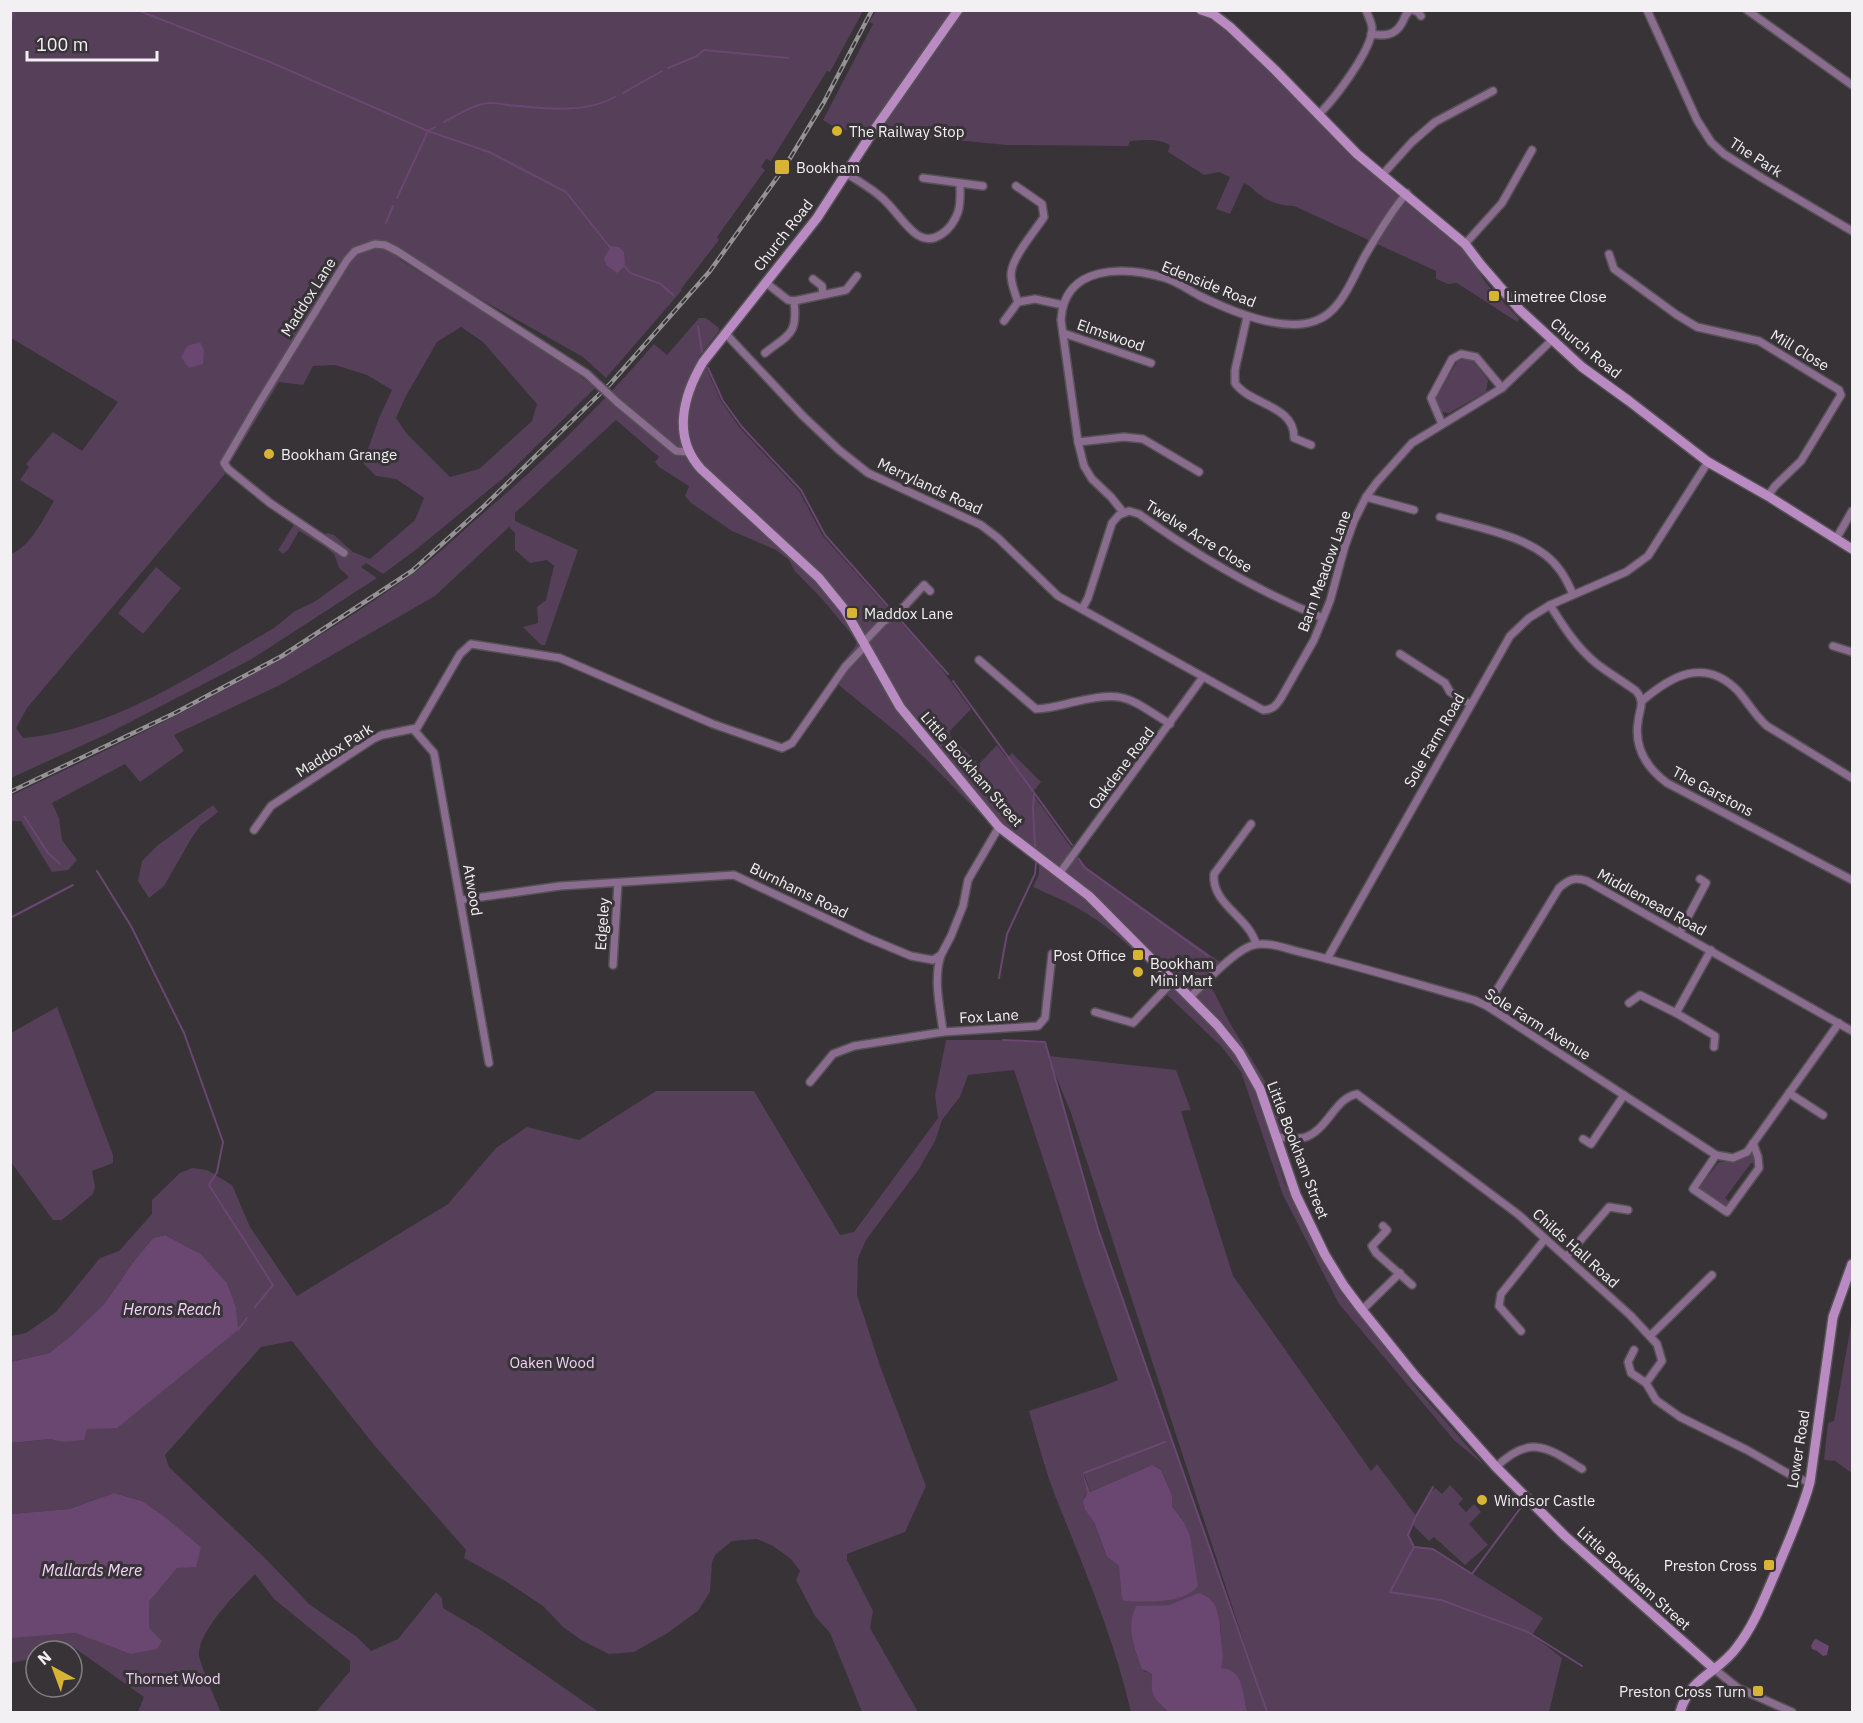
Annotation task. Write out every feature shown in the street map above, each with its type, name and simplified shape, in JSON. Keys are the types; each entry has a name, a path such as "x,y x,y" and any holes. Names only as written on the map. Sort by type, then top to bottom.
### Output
{"street":[{"name":"Church Road","path":"688,452 682,418 683,409 690,386 703,362 817,218 874,130 958,10"},
{"name":"Church Road","path":"1201,10 1213,14 1230,27 1357,154 1407,193 1465,244 1520,310 1581,366 1708,462 1768,496 1852,549"},
{"path":"1318,115 1326,108 1370,43 1372,27 1366,10"},
{"path":"1371,34 1384,36 1395,32 1402,25 1407,12 1411,10 1418,12 1421,16"},
{"name":"The Park","path":"1647,10 1697,120 1711,142 1724,154 1762,178 1852,231"},
{"path":"1747,10 1852,85"},
{"path":"1383,174 1412,142 1435,122 1493,92"},
{"path":"1465,244 1502,203 1532,150"},
{"path":"846,173 878,194 915,233 927,239 941,235 954,220 958,211 960,184"},
{"path":"923,178 982,186"},
{"path":"1016,186 1042,204 1044,217 1016,258 1011,272 1012,285 1018,302"},
{"name":"Edenside Road","path":"1063,306 1073,290 1086,277 1102,272 1119,271 1168,279 1202,297 1247,316 1301,325 1316,321 1327,315 1343,295 1399,202 1407,193"},
{"name":"Maddox Lane","path":"344,553 270,503 224,464 347,260 355,251 375,244 397,251 587,374 676,451 688,452"},
{"name":"Mill Close","path":"1609,254 1614,269 1697,327 1758,341 1839,390 1841,395 1801,461 1768,496"},
{"path":"765,282 788,300 794,301 846,290 857,276"},
{"path":"813,279 822,286 823,294"},
{"path":"1004,321 1018,302 1035,299 1063,306 1061,320 1078,442 1084,466 1124,512"},
{"path":"765,353 794,330 796,320 794,301"},
{"path":"1247,316 1234,370 1235,383 1246,395 1287,418 1293,429 1294,438 1311,445"},
{"name":"Merrylands Road","path":"725,333 803,416 856,465 893,486 981,525 998,538 1058,596 1203,677"},
{"name":"Elmswood","path":"1063,333 1151,363"},
{"name":"Barn Meadow Lane","path":"1203,677 1263,710 1270,710 1276,705 1304,660 1323,618 1345,546 1366,497 1412,443 1502,388 1552,340"},
{"path":"1442,424 1431,398 1452,359 1461,354 1476,357 1502,388"},
{"path":"1078,442 1124,437 1143,439 1199,472"},
{"name":"Little Bookham Street","path":"688,452 701,469 819,578 845,610 900,707 999,827 1089,896 1174,980 1239,1052 1260,1089 1296,1195 1325,1255 1362,1310 1416,1377 1497,1467 1565,1536 1713,1668"},
{"name":"Sole Farm Road","path":"1327,959 1510,636 1529,618 1550,605 1626,572 1648,556 1708,462"},
{"path":"1366,497 1414,510"},
{"path":"1836,539 1852,511"},
{"name":"Twelve Acre Close","path":"1082,609 1088,598 1112,523 1124,512 1134,512 1225,571 1323,618"},
{"path":"1440,517 1493,531 1530,544 1559,567 1573,594"},
{"path":"414,730 424,717 460,654 471,644 560,658 713,724 782,748 792,743 845,667 880,625 897,613 924,585 930,591"},
{"path":"1550,605 1572,639 1583,651 1636,691 1642,701 1665,682 1675,677 1698,672 1709,674 1730,684 1739,692 1755,715 1767,726 1852,778"},
{"path":"1833,646 1852,652"},
{"path":"1400,654 1445,684 1450,692 1470,704"},
{"path":"979,660 1036,709 1098,697 1117,696 1133,700 1170,724"},
{"name":"Oakdene Road","path":"1059,874 1203,677"},
{"name":"The Garstons","path":"1642,701 1637,726 1638,744 1643,756 1658,776 1667,783 1851,877"},
{"name":"Maddox Park","path":"254,830 271,806 373,739 382,735 414,730"},
{"name":"Atwood","path":"414,730 434,753 489,1063"},
{"path":"1251,824 1214,874 1213,883 1218,894 1253,933 1256,944"},
{"path":"941,955 956,926 968,880 999,827"},
{"name":"Burnhams Road","path":"461,900 560,886 734,875 911,956 930,960 941,955"},
{"name":"Middlemead Road","path":"1487,1006 1559,888 1567,880 1577,878 1587,881 1680,932 1852,1031"},
{"path":"1680,932 1706,883 1700,879"},
{"name":"Edgeley","path":"613,965 618,884"},
{"path":"1190,997 1244,949 1256,944 1280,947 1327,959"},
{"path":"1676,1013 1711,950"},
{"name":"Fox Lane","path":"941,955 937,980 943,1032 1038,1026 1042,1023 1047,1011 1052,954"},
{"name":"Sole Farm Avenue","path":"1327,959 1474,1000 1487,1006 1716,1155"},
{"path":"1095,1012 1133,1023 1174,980"},
{"path":"1629,1003 1640,995 1676,1013 1714,1036 1714,1047"},
{"path":"1753,1143 1759,1168 1727,1212 1693,1189 1716,1155 1733,1158 1747,1152 1753,1143 1839,1023"},
{"path":"810,1083 828,1058 845,1049 943,1032"},
{"path":"1789,1093 1823,1115"},
{"name":"Childs Hall Road","path":"1278,1137 1305,1138 1321,1128 1348,1095 1357,1094 1510,1208 1630,1315 1657,1344 1662,1361 1646,1383"},
{"path":"1583,1139 1591,1144 1624,1095"},
{"path":"1566,1257 1609,1207 1628,1210"},
{"path":"1383,1226 1387,1230 1372,1246 1376,1253 1412,1285"},
{"path":"1521,1331 1500,1306 1501,1294 1545,1239"},
{"name":"Lower Road","path":"1680,1713 1691,1690 1699,1680 1726,1660 1737,1648 1755,1618 1803,1508 1810,1482 1833,1317 1852,1264"},
{"path":"1362,1310 1400,1274"},
{"path":"1650,1336 1712,1275"},
{"path":"1634,1350 1628,1362 1631,1373 1646,1383 1656,1400 1680,1417 1747,1450 1796,1478 1810,1482"},
{"path":"1497,1467 1510,1454 1523,1448 1539,1447 1558,1454 1582,1469"},
{"path":"1713,1668 1738,1688 1792,1713"}],"green space":[{"path":"11,11 863,11 830,72 827,71 771,161 766,159 761,167 765,170 717,237 719,240 682,290 606,378 583,357 475,296 404,250 399,259 565,363 595,388 507,475 383,574 366,563 361,567 377,578 250,660 107,734 11,778 11,554 25,545 41,524 54,501 20,480 29,467 26,464 53,432 82,451 118,402 11,338","holes":["461,327 483,342 537,404 532,421 479,469 450,477 407,434 396,418 437,342","335,365 367,375 392,390 363,463 376,476 396,479 424,498 415,520 370,559 353,552 334,535 327,533 319,538 295,523 278,550 283,554 288,550 299,531 334,554 339,568 349,577 314,602 295,611 274,628 153,696 89,724 56,733 23,738 16,728 27,708 225,474 223,470 228,466 279,382 303,385 313,366"]},
{"path":"876,11 1209,11 1209,19 1216,22 1262,62 1338,143 1395,193 1454,239 1466,252 1486,283 1519,319 1517,322 1457,283 1448,284 1436,279 1436,271 1294,206 1268,200 1244,183 1230,214 1216,209 1230,177 1219,172 1204,175 1168,152 1170,145 1160,141 1130,141 1128,146 1006,145 885,133 868,128 860,133 834,127 823,120 873,24 869,22"},
{"path":"699,318 706,318 719,328 699,357 721,401 740,428 799,491 823,536 937,663 971,709 950,731 950,736 979,764 997,745 1007,758 1012,753 1041,782 1032,793 1087,868 1220,962 1204,977 1297,1132 1285,1131 1271,1139 1285,1184 1335,1282 1418,1390 1485,1466 1454,1440 1339,1304 1283,1195 1241,1072 1221,1046 1167,995 1171,988 1116,935 1079,909 1033,887 1039,874 1039,865 1004,838 929,762 832,677 857,641 794,570 789,560 776,550 732,531 691,503 685,496 689,486 659,467 655,462 659,457 616,420 515,513 515,521 578,550 545,645 541,645 523,627 538,623 537,607 546,600 554,566 547,560 530,563 515,550 515,533 509,527 435,596 280,685 174,735 184,751 140,782 125,764 52,803 59,818 62,840 77,860 68,870 52,872 21,821 11,821 10,796 218,693 318,636 415,572 521,480 590,414 654,344 667,355"},
{"path":"1458,360 1472,360 1488,380 1486,392 1449,413 1441,412 1436,398"},
{"path":"156,567 181,588 143,634 118,613"},
{"path":"213,805 218,812 200,826 164,886 149,898 138,881 142,861 158,845"},
{"path":"57,1007 113,1155 113,1163 92,1171 95,1187 93,1194 62,1220 53,1220 11,1162 11,1033"},
{"path":"946,1040 1045,1042 1049,1056 1176,1070 1191,1110 1181,1111 1233,1276 1371,1471 1377,1464 1416,1516 1426,1497 1435,1488 1442,1494 1450,1485 1463,1499 1458,1504 1466,1512 1474,1504 1481,1512 1469,1524 1488,1545 1465,1565 1434,1537 1429,1541 1412,1524 1408,1535 1414,1547 1433,1549 1543,1618 1533,1634 1530,1633 1562,1658 1549,1712 1247,1712 1221,1668 1221,1629 1218,1612 1198,1593 1169,1605 1136,1607 1131,1623 1135,1647 1144,1671 1152,1674 1154,1696 1168,1712 1131,1712 1108,1632 1050,1481 1029,1411 1118,1380 1014,1070 968,1075 960,1097 942,1120 935,1141 919,1169 866,1240 858,1258 857,1295 880,1366 926,1486 905,1532 847,1554 847,1560 873,1611 870,1628 918,1712 862,1712 830,1633 815,1616 796,1580 800,1571 791,1559 773,1546 757,1539 732,1541 715,1555 712,1562 710,1592 698,1611 666,1634 634,1652 609,1654 581,1640 563,1627 543,1606 507,1582 464,1558 466,1550 374,1445 292,1341 261,1347 165,1455 169,1467 267,1560 309,1604 357,1637 371,1651 398,1639 436,1592 442,1598 443,1608 482,1631 599,1712 316,1712 350,1671 350,1661 274,1599 255,1574 212,1623 200,1645 200,1660 221,1712 138,1712 144,1697 84,1655 84,1639 24,1639 24,1660 11,1663 11,1638 15,1637 75,1633 130,1654 149,1628 149,1602 177,1568 201,1547 142,1501 114,1493 69,1509 11,1514 11,1443 50,1439 62,1442 237,1330 236,1307 227,1283 201,1254 165,1235 153,1238 105,1303 72,1335 49,1353 11,1362 11,1336 26,1333 56,1312 100,1258 119,1251 152,1214 152,1200 180,1173 192,1168 207,1170 232,1185 250,1227 297,1296 448,1204 496,1148 527,1127 579,1140 656,1091 754,1091 840,1235 854,1232 938,1118 935,1095","holes":["1051,1064 1071,1113 1264,1704 1098,1229","1152,1465 1161,1470 1172,1495 1172,1506 1184,1522 1169,1600 1125,1601 1119,1566 1107,1557 1094,1522 1085,1510 1084,1497 1087,1493 1084,1473 1090,1492"]},
{"path":"1751,1153 1755,1157 1753,1163 1725,1198 1730,1202 1727,1206 1699,1188 1719,1162 1736,1162"},
{"path":"1852,1319 1852,1473 1835,1461 1824,1460 1828,1423 1834,1421"}],"water":[{"path":"611,246 619,247 624,252 625,266 617,273 606,265 604,258"},
{"path":"200,342 204,350 203,364 189,368 181,357 187,346"},
{"name":"Herons Reach","path":"165,1235 201,1254 227,1283 236,1307 238,1330 117,1428 87,1429 84,1440 62,1442 50,1439 11,1443 11,1362 49,1353 72,1335 105,1303 153,1238"},
{"path":"1152,1465 1161,1470 1172,1495 1172,1506 1184,1522 1190,1536 1198,1586 1192,1592 1174,1599 1125,1601 1122,1599 1119,1566 1107,1557 1094,1522 1085,1510 1083,1501 1087,1493 1083,1473 1090,1492"},
{"name":"Mallards Mere","path":"114,1493 142,1501 201,1547 196,1567 177,1568 149,1602 149,1628 162,1641 157,1649 130,1654 75,1633 11,1638 11,1514 69,1509"},
{"path":"1198,1593 1215,1605 1220,1625 1221,1668 1229,1670 1238,1678 1247,1712 1168,1712 1154,1696 1152,1674 1142,1669 1131,1630 1136,1606 1169,1605"},
{"path":"1816,1639 1829,1646 1827,1655 1823,1656 1812,1649 1811,1646"}],"waterway":[{"path":"10,26 14,10"},
{"path":"137,10 270,62 428,131 489,152 566,192 612,250"},
{"path":"668,68 697,56 704,50 788,58"},
{"path":"623,93 662,71"},
{"path":"444,122 485,104 568,109 593,106 615,97"},
{"path":"397,198 428,131 435,127"},
{"path":"386,223 393,206"},
{"path":"625,266 630,273 661,284 673,295"},
{"path":"698,326 702,352"},
{"path":"708,368 723,401 742,427 801,490 825,535 948,674"},
{"path":"953,681 1072,845"},
{"path":"1034,793 1035,847"},
{"path":"24,816 48,853 60,864"},
{"path":"1079,859 1084,867 1208,956"},
{"path":"999,978 1007,934 1035,874 1036,863"},
{"path":"97,871 131,926 184,1033 223,1142 217,1172 209,1185 273,1285 255,1307"},
{"path":"10,918 73,885"},
{"path":"1003,1040 1045,1042 1098,1229 1267,1712"},
{"path":"238,1330 247,1318"},
{"path":"1084,1473 1165,1442"},
{"path":"1414,1547 1408,1535 1433,1487"},
{"path":"1414,1547 1433,1549 1472,1574 1522,1506"},
{"path":"1414,1547 1390,1592 1441,1600 1528,1632 1582,1666"}],"railway":[{"path":"10,792 175,713 282,656 412,571 482,508 610,384 710,271 784,168 824,102 872,10"}],"place":[{"name":"The Railway Stop","path":"837,131"},
{"name":"Bookham","path":"782,167"},
{"name":"Limetree Close","path":"1494,296"},
{"name":"Bookham Grange","path":"269,454"},
{"name":"Maddox Lane","path":"852,613"},
{"name":"Post Office","path":"1138,955"},
{"name":"Bookham Mini Mart","path":"1138,972"},
{"name":"Windsor Castle","path":"1482,1500"},
{"name":"Preston Cross","path":"1769,1565"},
{"name":"Preston Cross Turn","path":"1758,1691"}],"park label":[{"name":"Oaken Wood","path":"552,1362"},
{"name":"Thornet Wood","path":"173,1678"}]}
